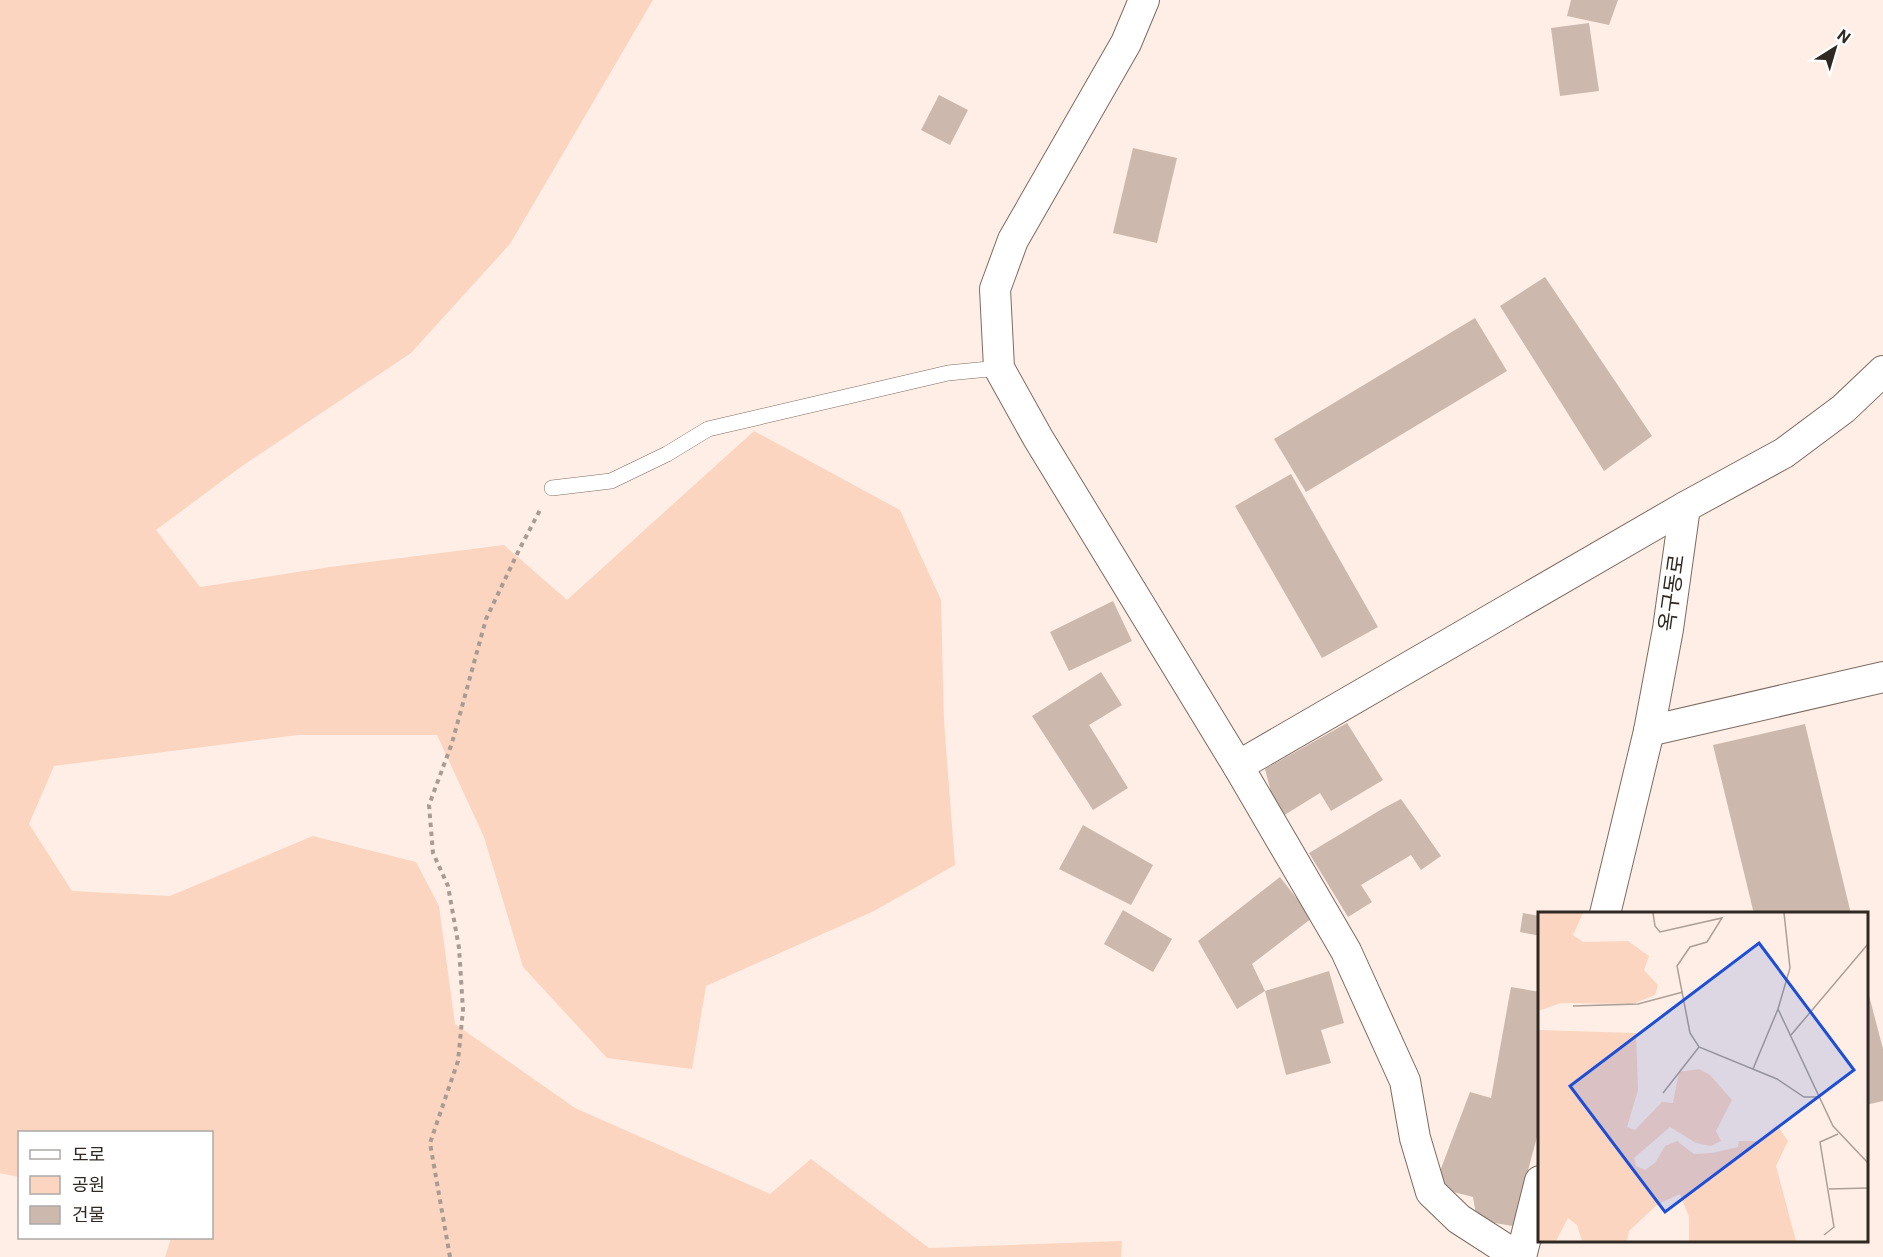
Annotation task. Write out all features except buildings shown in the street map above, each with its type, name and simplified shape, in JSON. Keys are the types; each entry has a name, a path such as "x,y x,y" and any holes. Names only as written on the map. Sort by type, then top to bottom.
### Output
{"street":[{"path":"1144,0 1126,43 1013,240 995,289 999,368 1038,438 1238,766 1346,951 1405,1082 1415,1138 1431,1192 1459,1219 1519,1257 1538,1185"},
{"path":"1238,766 1685,507 1784,453 1843,409 1883,371"},
{"name":"옥구동로","path":"1605,912 1649,732 1668,629 1685,507"},
{"path":"1649,732 1883,677"}],"lane":[{"path":"552,488 610,481 667,454 708,429 948,373 999,368"}],"path":[{"path":"450,1257 430,1143 458,1061 463,1010 459,948 448,886 433,854 429,805 452,743 486,619 552,488"}],"green space":[{"path":"0,0 653,0 510,244 411,353 242,466 156,530 200,587 330,567 504,545 567,600 754,431 900,510 941,600 944,721 955,865 874,911 706,986 692,1069 607,1058 523,967 484,837 437,735 298,735 54,766 29,824 72,891 170,896 313,836 416,862 439,906 455,1024 575,1108 770,1194 811,1159 929,1248 1122,1241 1121,1257 165,1257 171,1239 213,1239 213,1131 18,1131 18,1177 0,1173"}]}
